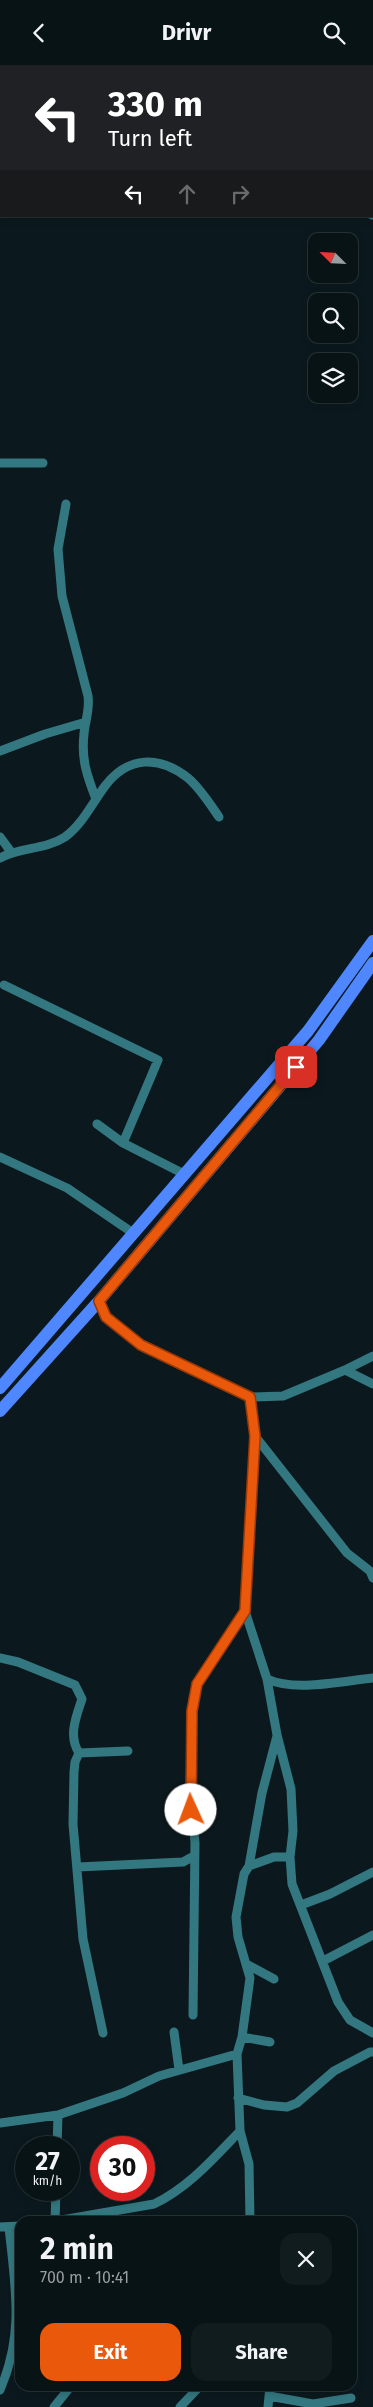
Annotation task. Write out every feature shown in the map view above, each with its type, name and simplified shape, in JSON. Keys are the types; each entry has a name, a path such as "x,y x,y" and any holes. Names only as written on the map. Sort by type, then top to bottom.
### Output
{"main road":[{"path":"0,1388 308,1031 373,941"},
{"path":"0,1411 99,1301 319,1040 373,963"}],"street":[{"path":"0,463 43,463"},
{"path":"66,504 58,549 62,597 90,706 82,757 96,799"},
{"path":"0,751 45,733 86,722"},
{"path":"0,858 11,852 41,847 65,837 121,769 132,764 152,762 175,769 189,779 219,817"},
{"path":"0,837 11,852"},
{"path":"4,985 158,1060 122,1143"},
{"path":"96,1123 122,1143 184,1173"},
{"path":"0,1157 67,1189 133,1233"},
{"path":"99,1301 106,1317 141,1345 250,1397 283,1396 345,1371 373,1356"},
{"path":"345,1371 373,1384"},
{"path":"250,1397 255,1436 245,1611 267,1679 277,1735 291,1789 293,1831 290,1857 292,1885 338,2001 350,2020 373,2033"},
{"path":"255,1436 347,1553 372,1572"},
{"path":"193,2015 194,1856 190,1781 193,1699 197,1684 245,1611"},
{"path":"0,1658 18,1662 75,1685 82,1699 73,1733 75,1746 79,1753"},
{"path":"267,1679 278,1684 301,1685 373,1678"},
{"path":"250,2216 249,2164 240,2131 237,2054 242,2037 250,1978 248,1965 238,1937 236,1917 244,1873 249,1866 262,1793 277,1735"},
{"path":"79,1753 128,1751"},
{"path":"79,1753 75,1762 74,1772 72,1824 78,1867 83,1939 103,2033"},
{"path":"78,1867 183,1861 194,1856"},
{"path":"249,1866 274,1857 290,1857"},
{"path":"183,1861 194,1868"},
{"path":"301,1905 330,1894 373,1872"},
{"path":"323,1961 373,1935"},
{"path":"248,1965 274,1979"},
{"path":"174,2032 179,2070"},
{"path":"242,2037 270,2042"},
{"path":"238,2098 264,2105 287,2107 297,2103 334,2071 370,2052 373,2053"},
{"path":"0,2123 58,2115 123,2093 159,2076 237,2054"},
{"path":"57,2136 58,2115"},
{"path":"84,2216 145,2205 163,2199 187,2183 240,2131"},
{"path":"56,2201 56,2216"},
{"path":"5,2227 15,2289"},
{"path":"0,2390 15,2340"},
{"path":"54,2407 67,2391"},
{"path":"180,2407 195,2391"},
{"path":"268,2407 270,2391"},
{"path":"269,2396 313,2404 351,2398"}],"route":[{"path":"191,1810 192,1711 197,1684 245,1611 246,1556 255,1436 250,1397 141,1345 106,1317 99,1301 145,1244 296,1067"}]}
